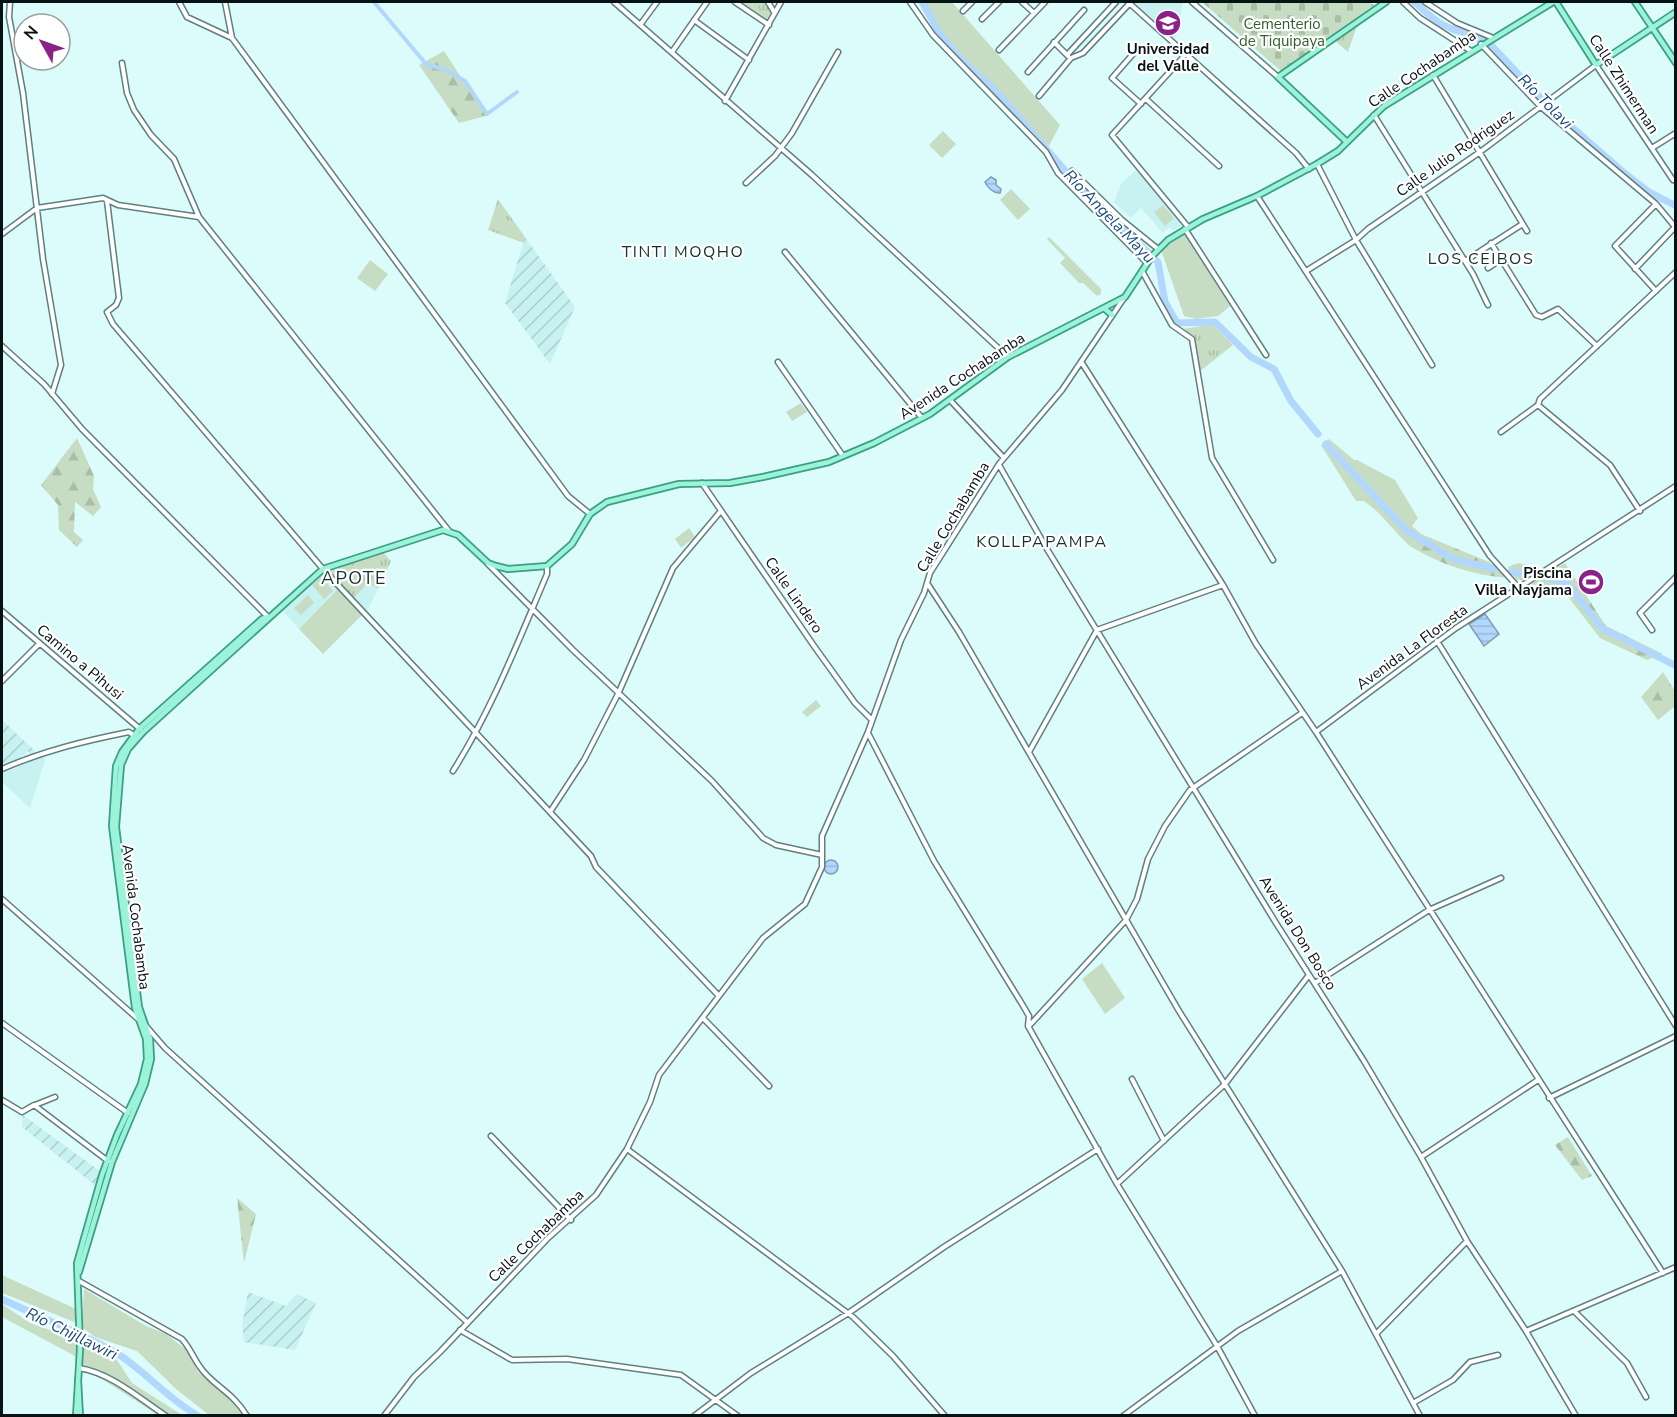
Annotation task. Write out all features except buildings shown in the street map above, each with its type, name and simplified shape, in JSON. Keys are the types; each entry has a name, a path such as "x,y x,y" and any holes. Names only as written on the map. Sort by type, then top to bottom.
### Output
{"main road":[{"path":"1347,142 1278,77 1386,2"},
{"name":"Calle Cochabamba","path":"1125,297 1155,253 1186,228 1257,196 1309,169 1347,142 1374,114 1489,38 1554,2"},
{"name":"Calle Zhimerman","path":"1554,2 1596,65"},
{"path":"1635,2 1676,63"},
{"name":"Calle Julio Rodriguez","path":"1596,65 1676,12"},
{"name":"Avenida Cochabamba","path":"590,514 608,502 679,484 730,483 763,477 843,456 922,418 1008,357 1125,297"},
{"path":"1104,308 1112,315"},
{"path":"449,531 458,535 488,563 508,569 547,566 572,544 590,514"},
{"name":"Avenida Cochabamba","path":"78,1416 79,1272 110,1161 141,1084 147,1059 146,1039 137,1018 112,820 118,758 141,730 262,619 268,617 323,569 438,530 449,531"},
{"name":"Avenida Cochabamba","path":"128,1114 145,1084 151,1059 150,1039 143,1022 117,827 122,765 135,736"}],"street":[{"path":"10,2 9,17 21,82 37,208 62,365 52,394"},
{"path":"178,2 187,17 232,38"},
{"path":"225,2 232,38 568,496 590,514"},
{"path":"614,2 812,175 1008,357"},
{"path":"640,25 657,2"},
{"path":"672,52 707,2"},
{"path":"735,2 769,25"},
{"path":"768,2 775,13"},
{"path":"725,101 781,2"},
{"path":"910,2 933,35 1046,152 1058,173 1148,262"},
{"path":"963,11 972,2"},
{"path":"982,19 999,2"},
{"path":"1022,2 1034,13"},
{"path":"999,50 1045,2"},
{"path":"1039,96 1069,56 1116,2"},
{"path":"1069,56 1083,53 1129,2 1296,153 1309,169"},
{"path":"1192,2 1278,77"},
{"path":"1403,2 1420,18 1471,51"},
{"path":"1425,2 1457,23 1489,38"},
{"path":"1028,72 1084,10"},
{"path":"694,20 749,60"},
{"path":"1054,42 1069,56"},
{"path":"1482,44 1545,105 1656,204 1675,228 1635,269"},
{"path":"746,183 792,133 837,52"},
{"path":"1133,54 1112,78 1141,104"},
{"path":"1186,54 1112,135 1186,228 1266,355"},
{"path":"122,63 134,110 151,135 174,159 199,217 449,531"},
{"name":"Calle Julio Rodriguez","path":"1306,271 1356,240 1368,229 1480,152 1596,65"},
{"name":"Calle Zhimerman","path":"1596,65 1673,180"},
{"path":"1433,75 1521,225 1527,231"},
{"path":"1146,99 1219,166"},
{"path":"1374,114 1465,261 1488,305"},
{"path":"1652,148 1676,133"},
{"path":"1317,164 1356,240 1432,365"},
{"path":"1072,171 1155,253"},
{"path":"1257,196 1490,556 1519,588"},
{"path":"2,234 37,208 103,198 148,211 199,217"},
{"path":"107,201 118,298 107,315 323,569 591,856 596,867 719,996"},
{"path":"1656,204 1615,246 1656,291"},
{"path":"1465,261 1521,225"},
{"path":"1491,243 1536,315 1542,317 1558,309 1597,346"},
{"path":"785,252 922,418"},
{"path":"1488,268 1501,259"},
{"path":"1142,272 1172,325 1192,339 1212,458 1273,560"},
{"path":"1501,432 1538,405 1540,399 1676,272"},
{"name":"Calle Cochabamba","path":"384,1416 414,1377 459,1330 547,1239 571,1220 596,1195 627,1149 650,1102 659,1075 763,938 805,904 820,874 822,836 868,732 901,640 930,573 999,464 1043,414 1082,363 1125,297"},
{"path":"2,346 52,394 82,429 268,617"},
{"path":"778,362 843,456"},
{"path":"1082,363 1223,585 1256,644 1316,732 1663,1273"},
{"path":"950,400 1004,458"},
{"path":"1538,405 1610,465 1640,511"},
{"name":"Avenida Don Bosco","path":"999,464 1047,549 1316,983 1421,1157 1467,1241 1526,1331 1576,1416"},
{"name":"Calle Lindero","path":"702,482 720,512 855,703 871,719"},
{"name":"Avenida La Floresta","path":"1316,732 1437,641 1676,486"},
{"path":"550,812 578,769 618,694 673,568 720,512"},
{"path":"488,563 618,694 712,781 763,838 776,845 822,855"},
{"path":"453,771 476,735 503,681 547,574 547,566"},
{"path":"1652,630 1640,613 1676,577"},
{"path":"927,583 959,632 1126,920 1342,1271 1377,1332 1419,1416"},
{"path":"1029,753 1097,630 1223,585"},
{"name":"Camino a Pihusi","path":"2,611 141,730"},
{"path":"1437,641 1676,1026"},
{"path":"2,681 39,644"},
{"path":"1028,1026 1126,920 1137,899 1148,859 1165,826 1194,786 1302,713"},
{"path":"2,769 44,751 129,732 135,736"},
{"path":"868,732 934,861 1025,1010 1028,1026 1117,1184 1217,1346 1256,1416"},
{"path":"1316,983 1429,910 1501,878"},
{"path":"2,899 143,1022 165,1048 467,1322"},
{"path":"1117,1184 1225,1084 1310,975"},
{"path":"703,1018 769,1086"},
{"path":"2,1023 128,1114"},
{"path":"1549,1098 1676,1036"},
{"path":"1131,1079 1164,1141"},
{"path":"1421,1157 1538,1080"},
{"path":"2,1100 22,1112 55,1097"},
{"path":"34,1105 110,1161"},
{"path":"491,1136 571,1220"},
{"path":"627,1149 847,1314 893,1356 945,1416"},
{"path":"694,1416 714,1398 847,1314 944,1247 1098,1149"},
{"path":"1377,1332 1467,1241"},
{"path":"1526,1331 1676,1267"},
{"path":"1123,1416 1217,1346 1275,1308 1342,1271"},
{"path":"80,1281 182,1339 193,1351 201,1368 238,1400 247,1416"},
{"path":"1575,1312 1627,1363 1646,1397"},
{"path":"459,1330 512,1360 567,1359 681,1375 738,1416"},
{"path":"1413,1403 1453,1380 1470,1362 1498,1355"},
{"path":"78,1368 93,1371 116,1382 166,1416"}],"shaded area":[{"name":"Universidad del Valle","path":"1133,2 1183,2 1176,39 1164,28"},
{"path":"1136,170 1156,191 1182,226 1173,230 1169,227 1163,233 1141,208 1131,218 1114,202 1121,184"},
{"path":"991,177 996,180 996,185 1001,189 1000,193 993,191 986,184 985,182"},
{"path":"525,237 575,307 550,364 505,303"},
{"path":"323,573 338,589 299,629 282,610"},
{"path":"368,582 378,589 367,611 354,598"},
{"path":"1485,614 1499,634 1484,646 1469,624"},
{"path":"2,720 35,751 31,755 28,751 16,761 2,767"},
{"path":"44,755 45,760 30,808 2,782 2,774"},
{"path":"831,860 836,862 838,867 836,872 831,874 826,872 824,867 826,862"},
{"path":"23,1115 101,1172 96,1186 22,1127"},
{"path":"248,1292 286,1306 297,1294 316,1303 295,1350 244,1342 242,1325"}],"green space":[{"path":"739,2 766,2 772,11 766,20"},
{"path":"925,2 952,2 1060,125 1049,146 942,33"},
{"name":"Cementerio de Tiquipaya","path":"1202,2 1369,2 1374,5 1281,71"},
{"path":"1357,26 1348,52 1335,41"},
{"path":"444,51 486,116 459,123 419,65"},
{"path":"943,131 956,144 942,158 929,145"},
{"path":"1011,189 1030,209 1018,220 1000,200"},
{"path":"498,199 525,237 524,243 488,230"},
{"path":"1163,205 1174,218 1165,226 1154,212"},
{"path":"1185,234 1230,306 1218,316 1196,319 1184,316 1161,250"},
{"path":"1049,237 1101,289 1101,294 1097,296 1083,283 1079,283 1060,263 1065,258 1047,239"},
{"path":"370,260 388,274 375,291 357,278"},
{"path":"1212,324 1233,345 1199,372 1194,339 1183,329"},
{"path":"801,403 807,412 792,421 786,412"},
{"path":"77,438 94,476 93,489 101,507 93,516 75,502 74,532 83,540 77,547 59,530 58,505 41,485"},
{"path":"1329,439 1354,460 1395,480 1418,518 1412,526 1421,534 1410,546 1371,506 1364,501 1356,501 1321,445"},
{"path":"689,528 695,537 681,548 675,539"},
{"path":"1421,534 1489,562 1508,578 1457,568 1422,553 1410,546"},
{"path":"382,551 391,561 378,589 368,583 354,598 326,569"},
{"path":"1518,563 1544,569 1526,581 1516,579 1508,567"},
{"path":"1565,563 1606,626 1663,654 1647,660 1600,638 1565,593 1531,584"},
{"path":"321,577 333,591 324,599 312,585"},
{"path":"338,589 362,615 323,654 299,629"},
{"path":"308,595 314,603 301,615 294,608"},
{"path":"1663,672 1675,691 1675,706 1658,720 1641,697"},
{"path":"816,700 821,706 807,717 802,712"},
{"path":"1102,963 1125,998 1105,1014 1082,979"},
{"path":"1568,1137 1592,1176 1582,1180 1555,1145"},
{"path":"237,1198 256,1214 244,1263"},
{"path":"2,1275 76,1309 77,1323 2,1293"},
{"path":"84,1289 146,1326 166,1334 188,1351 198,1372 233,1401 242,1415 209,1415 176,1389 137,1351 95,1337 82,1327"},
{"path":"2,1304 30,1323 89,1344 117,1360 132,1383 182,1415 158,1415 83,1367 82,1350 77,1347 77,1357 2,1317"}],"waterway":[{"path":"374,2 426,64 446,70 465,81 487,114 517,92"},
{"name":"Río Angela Mayu","path":"922,2 940,34 958,56 995,90 1069,175 1158,262 1165,302 1177,323 1215,322 1251,357 1274,369 1291,401 1318,434"},
{"name":"Río Tolavi","path":"1414,2 1445,26 1491,45 1551,109 1623,172 1649,192 1676,206"},
{"name":"Río Angela Mayu","path":"1326,444 1407,531 1453,559 1496,569"},
{"name":"Río Angela Mayu","path":"1511,572 1528,573"},
{"name":"Río Angela Mayu","path":"1546,578 1566,582 1602,628 1676,666"},
{"name":"Río Chijllawiri","path":"2,1299 118,1354 198,1416"}],"place":[{"name":"Universidad del Valle","path":"1168,23"},
{"name":"Piscina Villa Nayjama","path":"1591,582"}],"district":[{"name":"TINTI MOQHO","path":"683,251"},
{"name":"LOS CEIBOS","path":"1481,258"},
{"name":"KOLLPAPAMPA","path":"1042,541"},
{"name":"APOTE","path":"354,578"}]}
